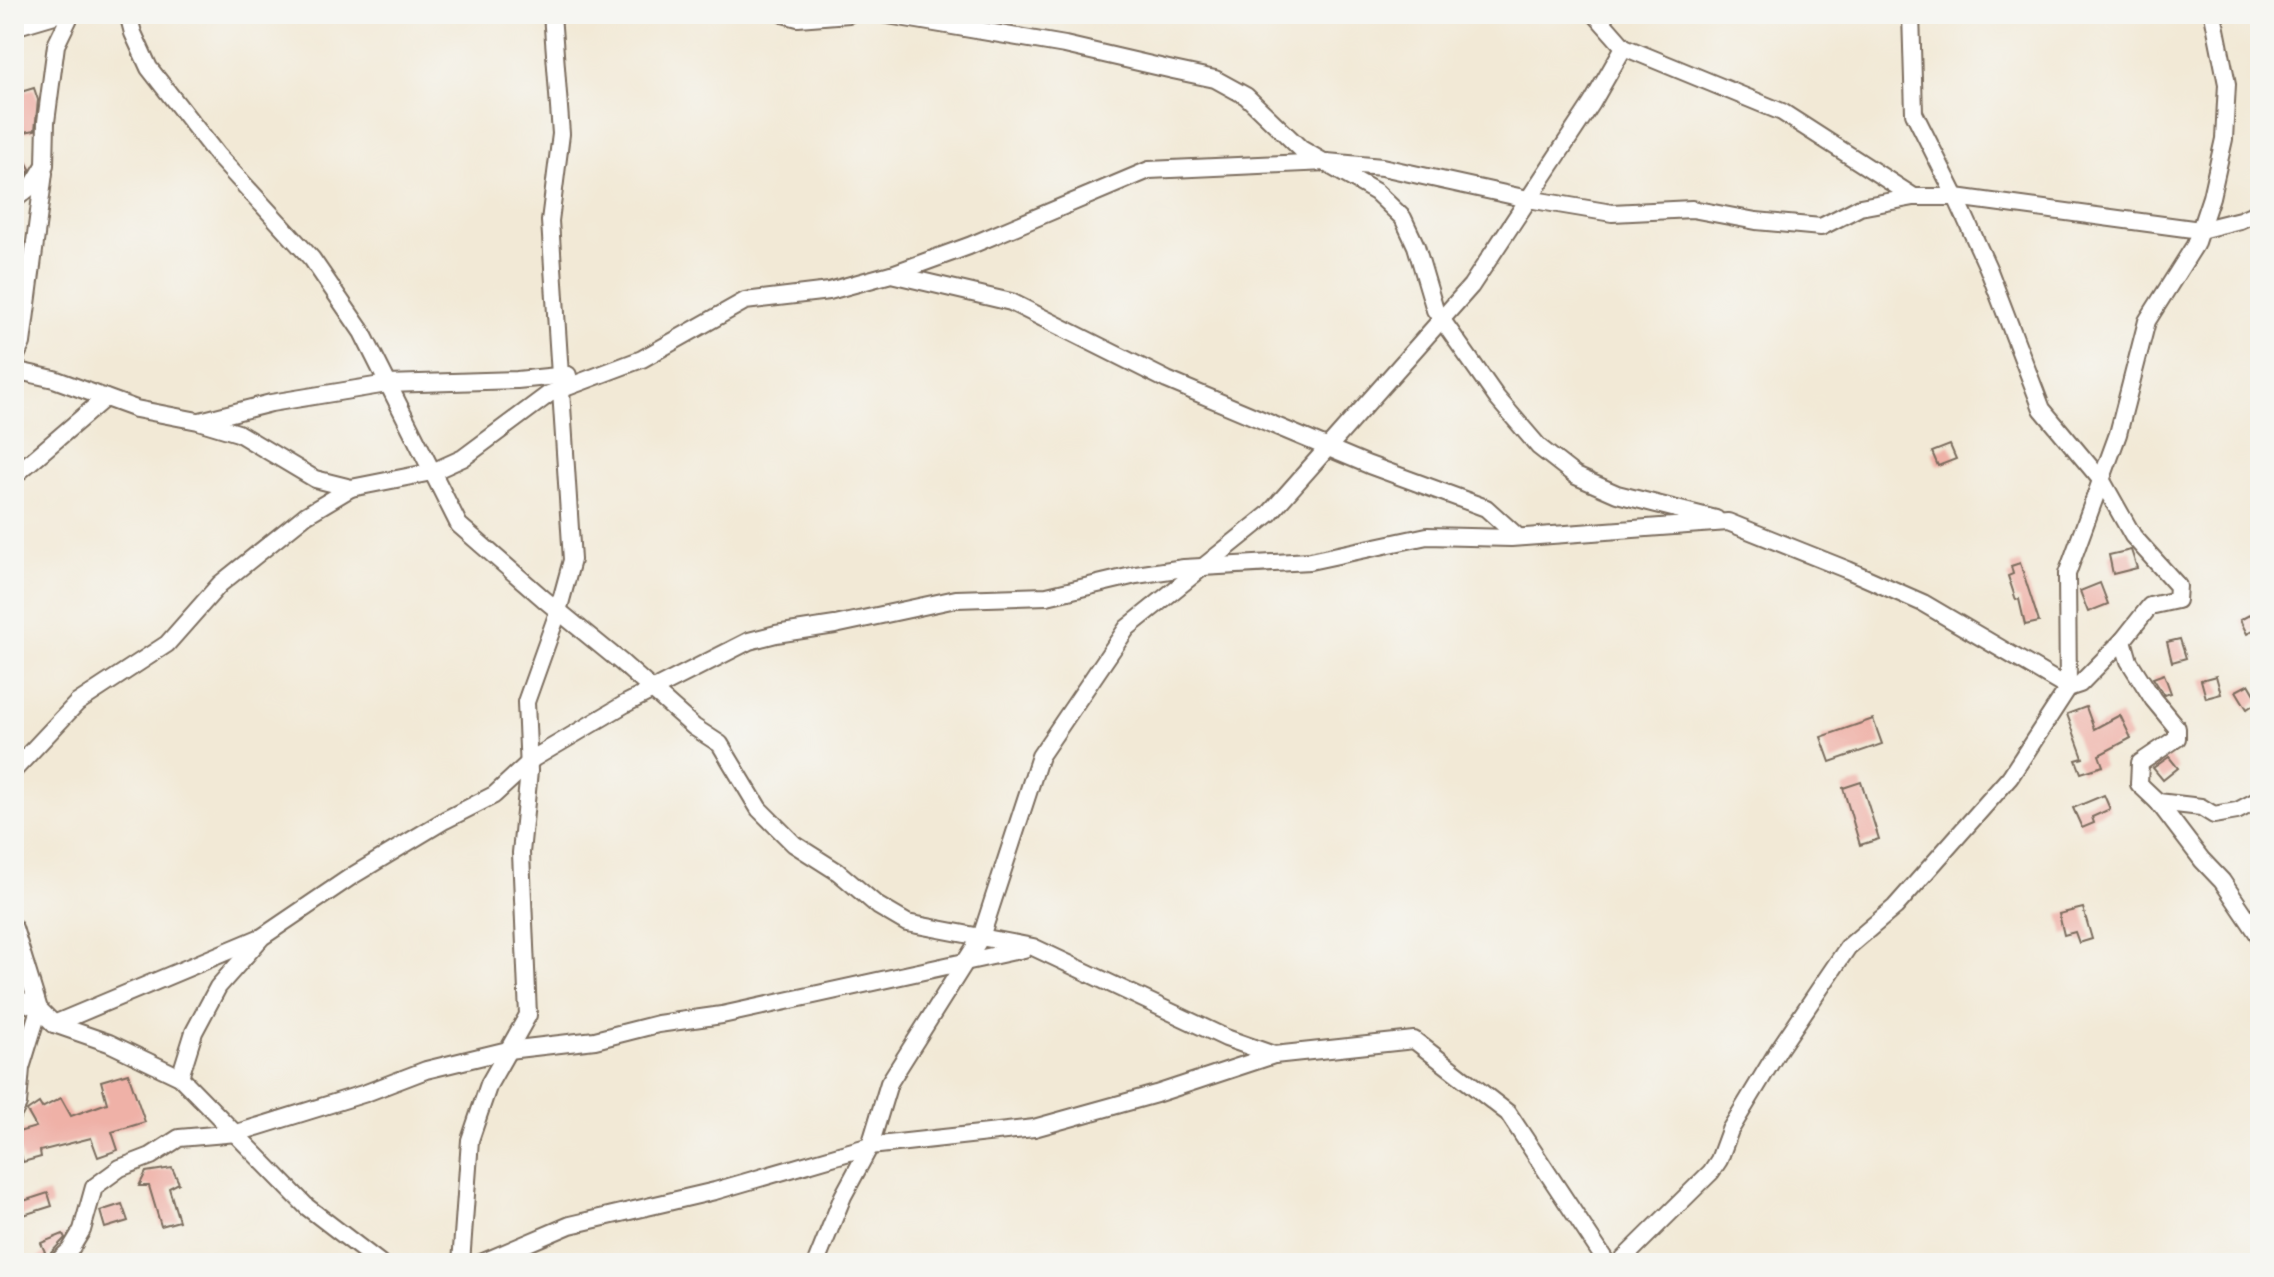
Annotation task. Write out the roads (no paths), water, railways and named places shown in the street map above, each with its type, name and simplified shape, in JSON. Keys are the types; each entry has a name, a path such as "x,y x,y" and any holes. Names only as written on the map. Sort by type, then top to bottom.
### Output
{"street":[{"path":"14,27 58,14"},
{"path":"14,360 22,343 45,165 46,122 56,45 71,14"},
{"path":"128,14 149,68 217,155 312,259 362,332 459,525 694,727 720,744 759,809 794,844 838,872 878,906 907,923 1033,947 1226,1038 1274,1055"},
{"path":"461,1263 470,1140 489,1084 528,1015 521,853 529,762 526,702 559,610 572,560 550,221 561,134 552,14"},
{"path":"783,14 798,18 849,14"},
{"path":"882,14 1065,45 1215,79 1246,96 1301,149 1376,192 1403,218 1416,246 1435,310 1441,319 1497,398 1539,447 1576,476 1617,494 1728,522 1848,570 1923,603 2068,688 2080,684 2123,640 2150,606 2177,600 2178,586 2133,536 2102,481 2042,409 1988,268 1914,113 1911,14"},
{"path":"1595,14 1624,47 1782,112 1914,197"},
{"path":"1619,1263 1711,1172 1730,1130 1771,1062 1848,947 1895,907 2010,777 2068,688 2067,574 2118,434 2147,321 2195,245 2211,197 2224,139 2227,84 2213,14"},
{"path":"816,1263 843,1196 870,1146 889,1083 981,937 1040,756 1127,628 1269,514 1471,286 1592,103 1624,47"},
{"path":"198,421 271,403 387,384 517,380 562,382 593,378 642,359 745,301 829,291 891,274 969,246 1149,170 1327,162 1382,167 1528,199 1612,213 1692,209 1756,221 1821,227 1860,207 1914,197 1956,197 2200,230 2240,220 2260,211"},
{"path":"14,200 33,185 45,165"},
{"path":"891,274 1011,302 1167,380 1327,447 1486,508 1518,537"},
{"path":"14,370 54,379 136,409 198,421 238,433 315,479 351,488"},
{"path":"14,770 77,703 167,644 220,584 306,515 351,488 432,472 463,458 562,382"},
{"path":"14,476 105,398"},
{"path":"54,1024 262,937 352,876 445,820 494,795 529,762 625,704 749,641 956,599 1047,596 1136,575 1203,567 1310,561 1427,536 1518,537 1728,522"},
{"path":"2123,640 2129,661 2153,699 2177,728 2177,738 2140,763 2139,784 2158,802 2222,881 2260,937"},
{"path":"2158,802 2201,807 2214,815 2237,811 2260,799"},
{"path":"14,928 39,1009 21,1068 18,1104 14,1112"},
{"path":"180,1077 194,1032 218,987 262,937"},
{"path":"56,1263 70,1250 82,1230 94,1187 120,1168 151,1156 179,1138 237,1133 366,1093 426,1070 508,1050 595,1040 658,1024 722,1015 1033,947"},
{"path":"14,997 39,1009 54,1024 109,1043 180,1077 307,1207 380,1263"},
{"path":"481,1263 570,1225 715,1191 870,1146 1034,1128 1156,1094 1274,1055 1414,1040 1508,1113 1607,1263"}]}
